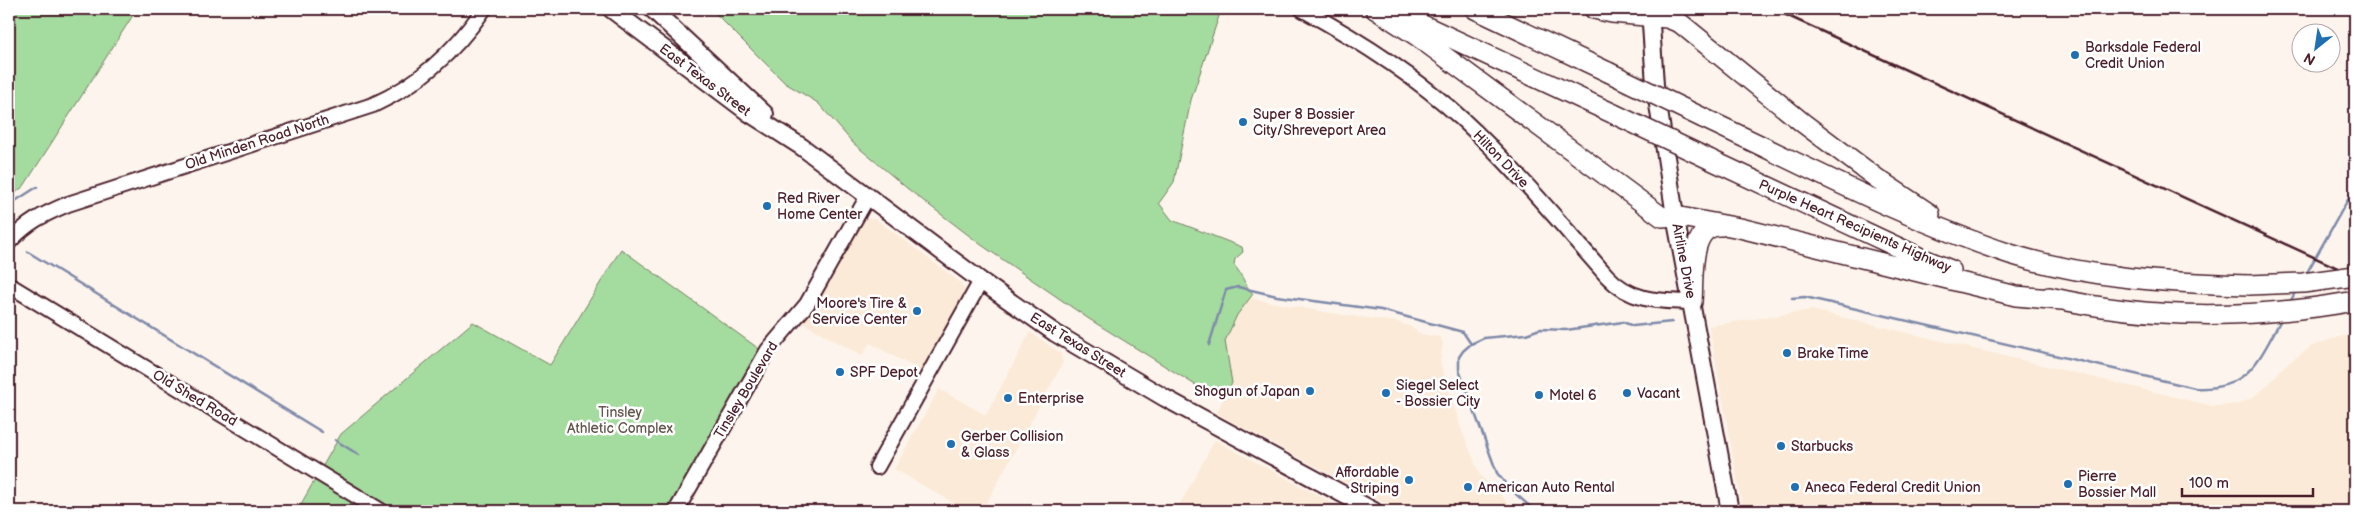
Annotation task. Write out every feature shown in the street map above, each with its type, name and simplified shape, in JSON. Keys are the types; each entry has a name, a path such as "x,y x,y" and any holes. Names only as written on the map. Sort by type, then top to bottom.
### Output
{"highway":[{"path":"1376,9 1417,36 1654,214 1662,217 1675,216 1740,228 2016,296 2062,300"},
{"name":"Purple Heart Recipients Highway","path":"1388,9 1921,258 1990,283 2062,300 2145,312 2226,314 2279,312 2355,301"},
{"path":"1475,9 1897,210 1981,243 2052,264 2145,281 2249,285 2302,283 2355,276"},
{"path":"1594,9 1612,13 1649,12 1680,23 1803,123 1879,180 1981,243"},
{"path":"1692,302 1697,247 1702,232 1712,226 1740,228"}],"main road":[{"name":"East Texas Street","path":"610,9 749,113 802,147 981,281 1055,333 1116,371 1374,511"},
{"name":"East Texas Street","path":"652,9 802,147"},
{"path":"669,9 764,113"},
{"name":"Airline Drive","path":"1649,12 1655,85 1675,216 1730,511"}],"street":[{"name":"Old Minden Road North","path":"9,242 24,226 38,217 68,204 373,105 391,97 428,73 446,56 484,9"},
{"name":"Hilton Drive","path":"1302,9 1349,35 1392,64 1461,118 1492,148 1612,282 1640,299 1692,302"},
{"name":"Tinsley Boulevard","path":"676,511 768,350 807,304 868,196"},
{"path":"877,467 981,281"},
{"name":"Old Shed Road","path":"9,285 381,511"}],"shaded area":[{"path":"866,218 876,219 960,282 965,290 962,304 922,372 870,343 862,356 801,322 816,301 862,220"},
{"path":"1250,298 1330,313 1398,322 1414,328 1420,334 1440,337 1443,343 1440,362 1461,428 1480,475 1516,511 1399,511 1216,413 1232,383 1225,341 1237,315"},
{"path":"1812,310 2213,406 2238,404 2252,398 2268,385 2284,366 2312,346 2338,337 2355,334 2355,511 1743,511 1709,326"},
{"path":"1030,332 1061,353 1063,363 982,511 968,511 894,469 939,389 986,415"},
{"path":"1215,440 1347,511 1176,511"}],"green space":[{"path":"9,9 137,9 24,186 9,198"},
{"path":"711,9 1217,9 1219,16 1191,100 1174,182 1159,203 1172,220 1242,247 1243,252 1235,259 1234,265 1253,294 1237,315 1225,341 1232,383 1224,399 1213,392 1205,391 1089,319 980,244 908,189 853,143 818,103 785,83"},
{"name":"Tinsley Athletic Complex","path":"621,249 762,351 671,511 297,511 341,434 473,322 550,365"}],"waterway":[{"path":"9,205 37,187"},
{"path":"2305,276 2355,187"},
{"path":"28,252 322,432"},
{"path":"1209,345 1226,290 1238,287 1277,296 1381,310 1463,332 1471,344"},
{"path":"2290,302 2296,291"},
{"path":"1792,298 1805,297 2195,388 2213,388 2228,384 2250,370 2259,359 2282,318"},
{"path":"1535,511 1509,488 1497,473 1459,370 1459,357 1463,351 1471,344 1484,338 1526,334 1540,329 1566,330 1623,322 1633,326 1672,322"},
{"path":"335,440 359,455"}],"railway":[{"path":"1773,9 2355,276"}],"place":[{"name":"Barksdale Federal Credit Union","path":"2075,55"},
{"name":"Super 8 Bossier City/Shreveport Area","path":"1243,122"},
{"name":"Red River Home Center","path":"767,206"},
{"name":"Moore's Tire & Service Center","path":"917,311"},
{"name":"Brake Time","path":"1787,353"},
{"name":"SPF Depot","path":"840,372"},
{"name":"Shogun of Japan","path":"1310,391"},
{"name":"Siegel Select - Bossier City","path":"1386,393"},
{"name":"Vacant","path":"1627,393"},
{"name":"Motel 6","path":"1539,395"},
{"name":"Enterprise","path":"1008,398"},
{"name":"Gerber Collision & Glass","path":"951,444"},
{"name":"Starbucks","path":"1781,446"},
{"name":"Affordable Striping","path":"1409,480"},
{"name":"Pierre Bossier Mall","path":"2068,484"},
{"name":"American Auto Rental","path":"1468,487"},
{"name":"Aneca Federal Credit Union","path":"1795,487"}]}
